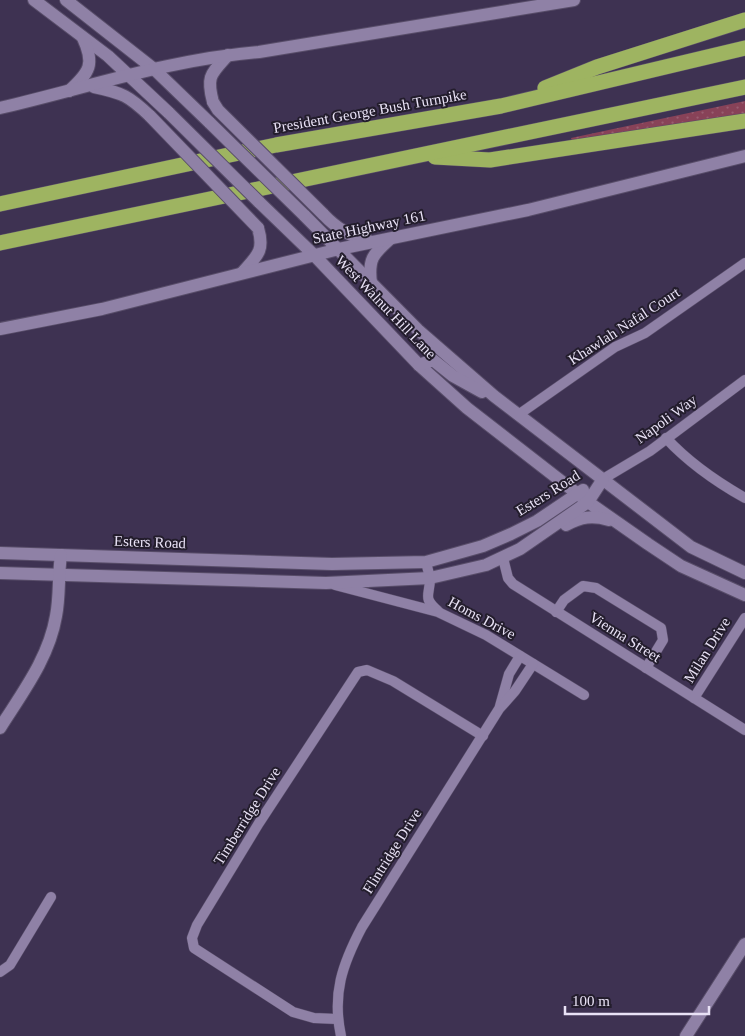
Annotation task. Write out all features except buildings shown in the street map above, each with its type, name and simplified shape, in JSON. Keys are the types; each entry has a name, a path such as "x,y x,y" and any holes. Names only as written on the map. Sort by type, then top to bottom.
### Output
{"highway":[{"path":"501,106 597,67 745,20"},
{"name":"President George Bush Turnpike","path":"0,204 276,145 501,106 745,48"},
{"path":"0,243 745,87"},
{"path":"413,156 490,160 563,147 745,120"}],"main road":[{"name":"West Walnut Hill Lane","path":"34,0 128,75 169,113 314,255 419,366 467,408 588,502 681,566 745,595"},
{"name":"West Walnut Hill Lane","path":"66,0 154,69 339,249 418,330 494,396 691,547 745,573"},
{"path":"0,108 67,93 128,75 228,55 259,52 574,0"},
{"path":"67,93 83,79 90,68 90,53 83,38"},
{"path":"228,55 212,73 208,86 213,102 218,110 337,228 352,237 374,242"},
{"path":"92,86 116,91 130,97 258,228 262,240 260,252 242,273"},
{"name":"State Highway 161","path":"0,329 102,309 339,249 528,210 745,156"},
{"path":"371,283 369,268 374,254 391,238"},
{"path":"419,366 433,360 474,389 494,396"},
{"name":"Esters Road","path":"0,553 332,564 426,562 483,546 511,534 537,521 576,493 603,480"},
{"name":"Esters Road","path":"0,573 326,583 430,578 455,574 503,558 528,544 588,502 603,480"},
{"path":"528,544 549,536 581,518 596,516 616,522"},
{"path":"0,728 38,668 46,650 57,614 58,574 61,554"},
{"path":"220,560 220,579"},
{"path":"686,1036 745,944"}],"street":[{"name":"Khawlah Nafal Court","path":"518,415 615,347 645,333 745,263"},
{"name":"Napoli Way","path":"603,480 650,451 745,380"},
{"path":"666,438 684,458 719,483 745,498"},
{"name":"Vienna Street","path":"503,558 508,578 513,584 745,730"},
{"path":"426,562 430,578 426,595 429,603 438,612"},
{"name":"Homs Drive","path":"326,583 438,612 486,635 584,695"},
{"path":"556,612 564,600 583,586 596,588 661,628 662,640 646,668"},
{"name":"Milan Drive","path":"694,698 745,618"},
{"name":"Flintridge Drive","path":"499,709 509,674 520,656"},
{"name":"Flintridge Drive","path":"337,1019 336,1002 346,958 362,928 499,709 515,691 533,664"},
{"name":"Timberridge Drive","path":"337,1019 314,1018 293,1012 194,948 192,938 197,925 260,823 358,672 367,670 393,681 483,736"},
{"path":"0,972 10,965 51,897"},
{"path":"337,1019 341,1036"}],"shaded area":[{"path":"745,101 745,114 572,141 571,138"}]}
